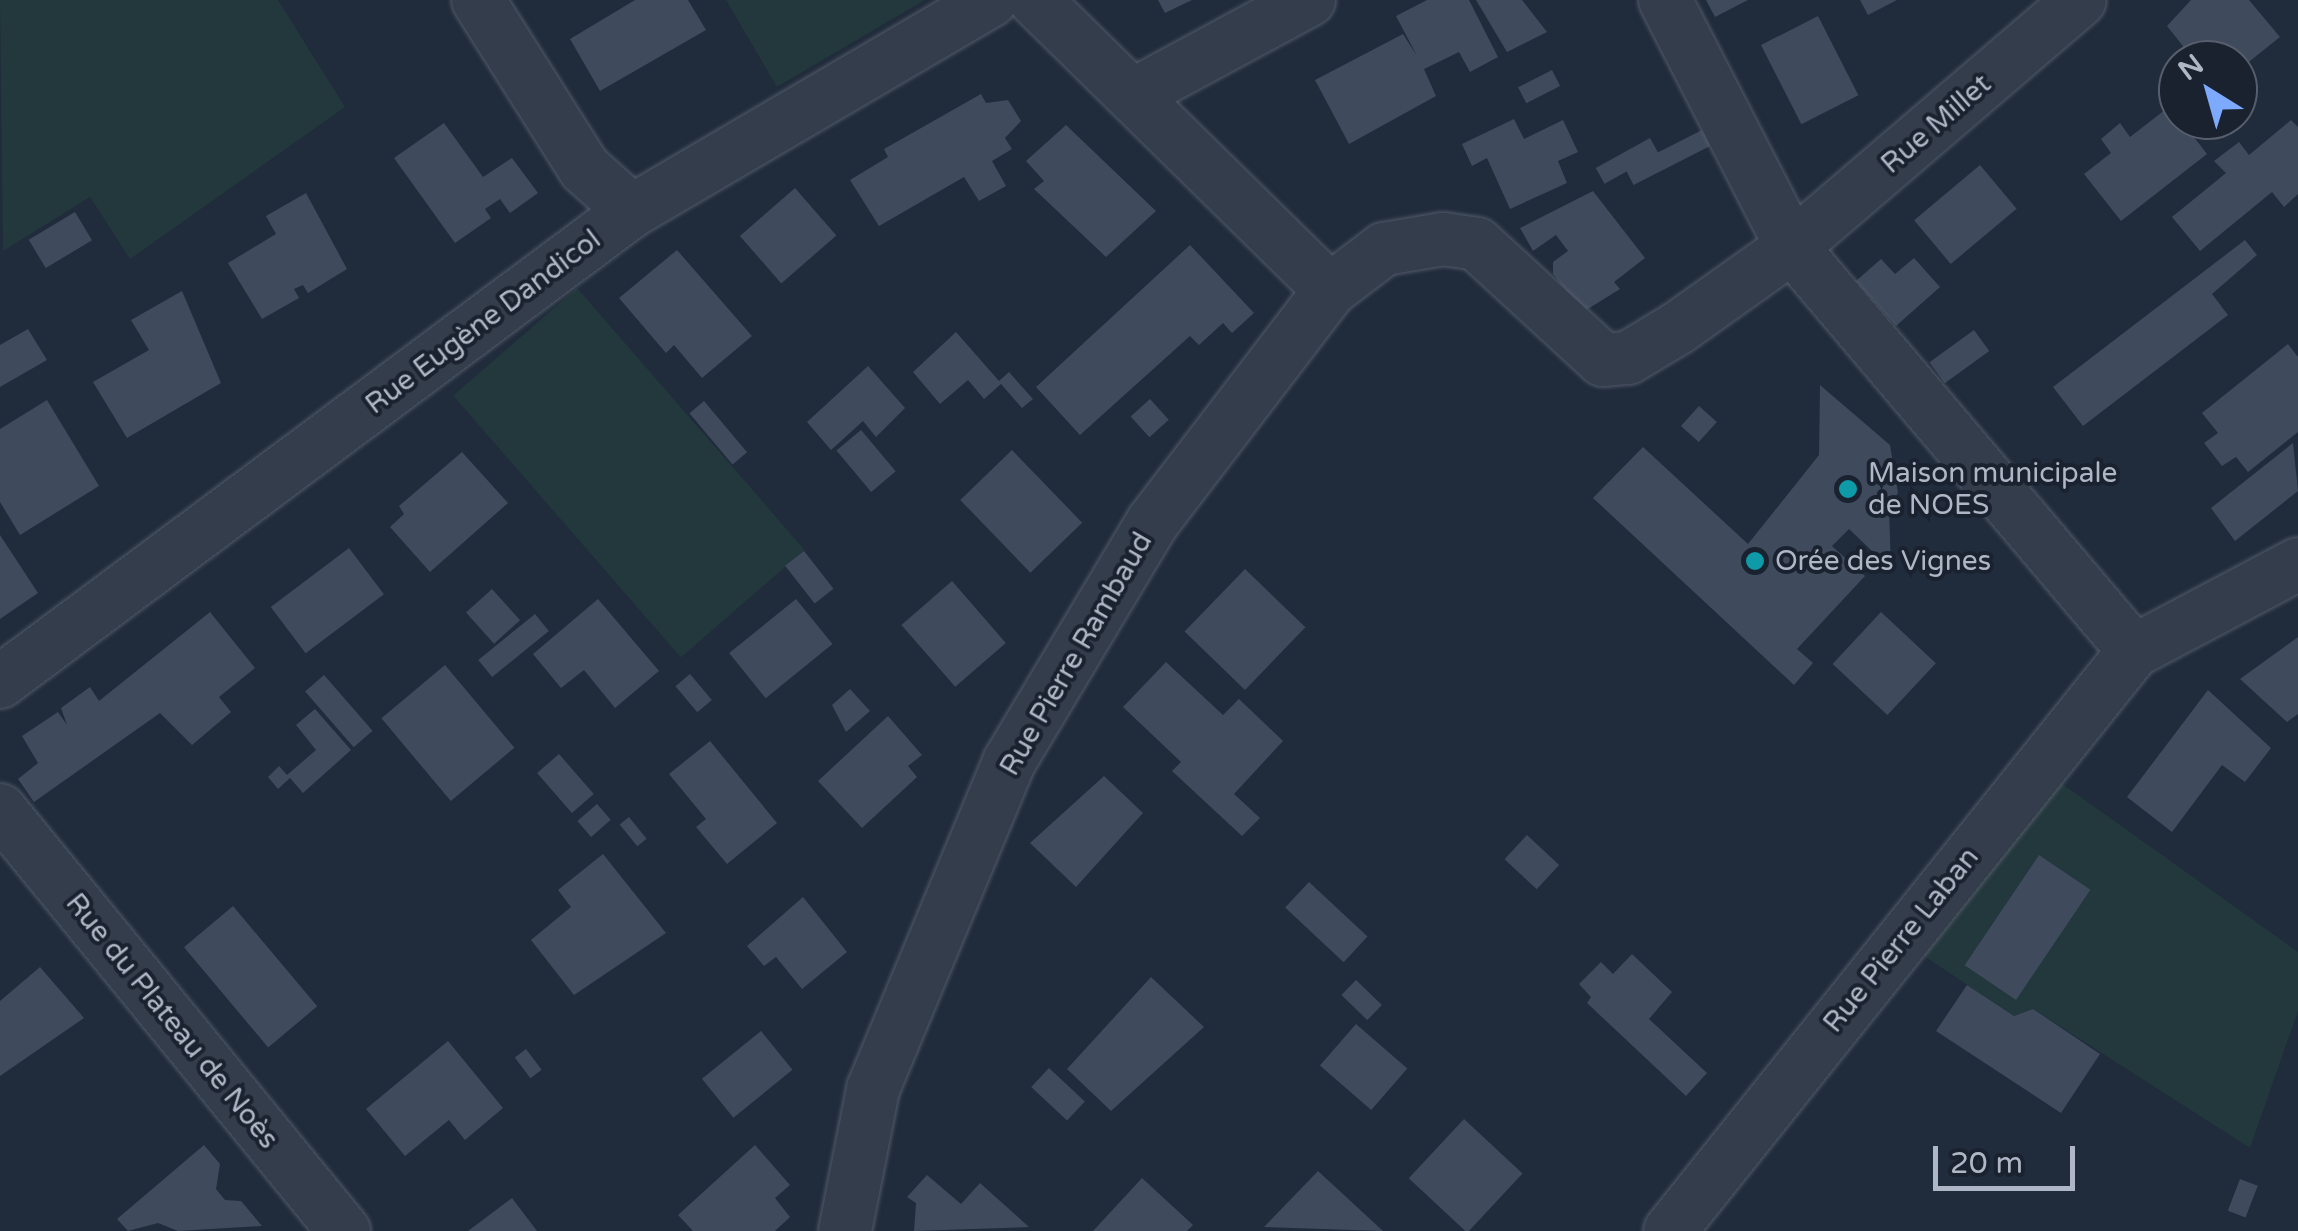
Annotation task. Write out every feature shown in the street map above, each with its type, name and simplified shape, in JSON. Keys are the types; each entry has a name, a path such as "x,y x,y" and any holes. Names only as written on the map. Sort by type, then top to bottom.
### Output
{"street":[{"path":"478,0 585,168 632,210"},
{"name":"Rue Eugène Dandicol","path":"0,682 632,210 991,0"},
{"path":"1035,0 1135,94 1330,290 1384,249 1443,238 1477,244 1581,347 1603,360 1628,358 1792,248"},
{"path":"1135,94 1309,0"},
{"path":"1665,0 1792,248 2134,651 2298,564"},
{"name":"Rue Millet","path":"1792,248 2080,0"},
{"name":"Rue Pierre Rambaud","path":"845,1231 873,1089 1010,762 1152,523 1330,290"},
{"name":"Rue Pierre Laban","path":"1670,1231 2134,651"},
{"name":"Rue du Plateau de Noès","path":"0,810 344,1231"}],"green space":[{"path":"0,0 278,0 345,107 130,259 90,197 3,251"},
{"path":"726,0 925,0 777,87"},
{"path":"577,288 805,550 681,657 453,396"},
{"path":"2061,783 2298,952 2298,1011 2250,1148 2033,1009 2014,1016 1924,956"}],"building":[{"path":"635,0 688,0 706,30 600,91 570,39"},
{"path":"1158,0 1192,0 1165,13"},
{"path":"1427,0 1469,0 1498,57 1470,72 1459,52 1424,69 1436,96 1349,144 1315,80 1403,34 1417,56 1396,16"},
{"path":"1476,0 1522,0 1547,32 1507,52"},
{"path":"1706,0 1748,0 1715,17"},
{"path":"1860,0 1897,0 1868,15"},
{"path":"2191,0 2249,0 2280,37 2258,55 2258,40 2178,40 2167,26"},
{"path":"1818,16 1858,95 1801,124 1761,45"},
{"path":"1552,70 1560,86 1526,103 1518,87"},
{"path":"981,94 986,103 1008,100 1021,121 1005,138 1012,149 992,161 1006,186 979,201 964,177 879,226 850,180 888,157 884,149"},
{"path":"2158,115 2158,140 2196,140 2207,154 2121,221 2084,174 2111,153 2101,139 2120,123 2130,137"},
{"path":"1514,119 1524,139 1563,120 1578,152 1558,161 1567,183 1510,209 1487,158 1472,166 1462,144"},
{"path":"2291,120 2298,127 2298,194 2284,207 2272,192 2200,251 2172,217 2226,173 2214,161 2239,142 2249,155"},
{"path":"444,123 483,177 512,158 538,193 510,213 500,199 485,209 491,218 455,243 394,158"},
{"path":"1066,125 1156,211 1106,257 1034,189 1044,181 1026,161"},
{"path":"1702,130 1710,146 1634,185 1625,169"},
{"path":"1650,138 1659,154 1605,184 1596,168"},
{"path":"1980,165 2017,209 1951,264 1914,220"},
{"path":"795,188 836,236 781,283 740,236"},
{"path":"1593,191 1645,258 1614,282 1620,289 1583,312 1553,274 1553,262 1568,251 1556,235 1533,251 1520,228"},
{"path":"306,193 347,269 308,293 303,285 294,289 299,298 262,319 228,263 276,234 266,216"},
{"path":"75,212 92,240 46,268 29,240"},
{"path":"2245,240 2257,255 2212,294 2228,315 2083,426 2053,387"},
{"path":"1190,245 1254,313 1232,333 1223,323 1199,345 1190,336 1080,435 1036,387"},
{"path":"677,250 752,336 702,378 674,345 666,353 619,298"},
{"path":"1914,258 1940,287 1896,326 1856,281 1881,259 1895,274"},
{"path":"182,291 221,383 127,438 93,382 149,350 131,320"},
{"path":"28,329 47,360 0,387 0,345"},
{"path":"1974,330 1989,351 1945,383 1930,362"},
{"path":"956,332 999,381 1009,372 1033,399 1022,408 1001,384 984,399 968,380 940,404 913,372"},
{"path":"2288,344 2298,357 2298,432 2248,472 2236,457 2222,466 2204,443 2218,433 2202,413"},
{"path":"868,366 905,408 876,437 863,421 831,450 807,422"},
{"name":"Orée des Vignes","path":"1820,385 1890,445 1898,493 1889,507 1891,569 1849,529 1832,546 1865,576 1797,649 1813,663 1794,685 1593,498 1643,447 1748,544 1819,455"},
{"path":"1150,399 1169,420 1149,437 1131,416"},
{"path":"47,400 99,486 20,535 0,502 0,429"},
{"path":"704,401 747,452 733,465 689,413"},
{"path":"1699,406 1717,422 1699,442 1681,426"},
{"path":"861,430 896,471 871,492 836,451"},
{"path":"2293,443 2298,491 2235,541 2211,508"},
{"path":"1012,450 1082,523 1030,573 960,500"},
{"path":"462,452 508,503 430,572 390,527 404,514 399,506"},
{"path":"0,535 38,593 0,619"},
{"path":"349,548 384,594 306,653 271,607"},
{"path":"804,551 834,589 815,604 785,566"},
{"path":"1245,569 1305,627 1245,690 1185,632"},
{"path":"952,581 1006,643 955,687 901,625"},
{"path":"492,589 520,620 494,644 466,612"},
{"path":"598,599 659,671 615,708 584,670 561,688 533,654"},
{"path":"796,599 833,644 766,698 729,653"},
{"path":"210,612 255,668 219,697 231,712 192,745 160,713 34,802 18,779 38,763 22,736 58,712 67,725 61,708 90,687 99,701"},
{"path":"1881,612 1936,663 1887,715 1833,664"},
{"path":"535,614 549,631 492,677 478,660"},
{"path":"2298,637 2298,714 2287,722 2240,679"},
{"path":"1166,662 1223,715 1239,699 1283,741 1234,794 1260,818 1242,836 1172,771 1181,762 1123,707"},
{"path":"445,665 514,748 451,801 381,718"},
{"path":"690,674 712,700 697,712 675,686"},
{"path":"324,675 373,731 354,747 305,691"},
{"path":"850,689 870,711 846,732 832,705"},
{"path":"2208,690 2271,748 2245,782 2222,765 2172,832 2127,797"},
{"path":"315,709 351,750 303,793 290,778 278,789 268,777 279,766 287,775 316,750 296,725"},
{"path":"888,716 922,755 908,766 917,777 862,828 818,781"},
{"path":"710,741 777,823 727,864 696,827 706,819 669,774"},
{"path":"559,754 594,794 572,813 537,773"},
{"path":"1104,776 1143,813 1076,887 1030,843"},
{"path":"597,804 611,820 591,837 577,821"},
{"path":"629,817 647,839 637,846 620,825"},
{"path":"1527,835 1559,865 1537,889 1504,859"},
{"path":"603,854 666,933 574,995 531,940 571,907 558,890"},
{"path":"2039,855 2090,890 2016,1000 1965,965"},
{"path":"1309,882 1368,937 1344,962 1285,908"},
{"path":"803,897 847,952 802,989 776,957 764,966 747,946"},
{"path":"233,906 317,1006 268,1047 184,947"},
{"path":"1632,954 1672,992 1649,1019 1707,1073 1686,1096 1587,1003 1591,997 1579,984 1601,962 1613,974"},
{"path":"40,967 84,1018 0,1076 0,1001"},
{"path":"1151,977 1204,1027 1111,1111 1067,1069"},
{"path":"1356,980 1382,1005 1367,1020 1341,995"},
{"path":"1967,985 2014,1016 2033,1009 2100,1054 2061,1113 1936,1031"},
{"path":"1356,1024 1407,1069 1371,1110 1320,1066"},
{"path":"761,1031 792,1070 733,1118 702,1079"},
{"path":"448,1041 503,1108 465,1140 449,1120 405,1156 366,1109"},
{"path":"526,1049 542,1070 530,1078 515,1057"},
{"path":"1049,1068 1085,1101 1067,1120 1031,1087"},
{"path":"1464,1119 1523,1174 1469,1231 1409,1178"},
{"path":"204,1145 220,1164 216,1189 225,1200 241,1201 262,1226 178,1231 158,1223 128,1231 117,1219"},
{"path":"755,1145 790,1185 775,1198 790,1217 775,1231 693,1231 678,1215"},
{"path":"1318,1171 1383,1231 1264,1227"},
{"path":"927,1175 961,1204 980,1183 1029,1227 914,1231 916,1203 907,1197"},
{"path":"1142,1178 1193,1225 1187,1231 1093,1231"},
{"path":"2240,1179 2258,1186 2246,1218 2228,1211"},
{"path":"512,1198 537,1231 468,1231"}],"place":[{"name":"Maison municipale de NOES","path":"1848,489"},
{"name":"Orée des Vignes","path":"1755,561"}]}
